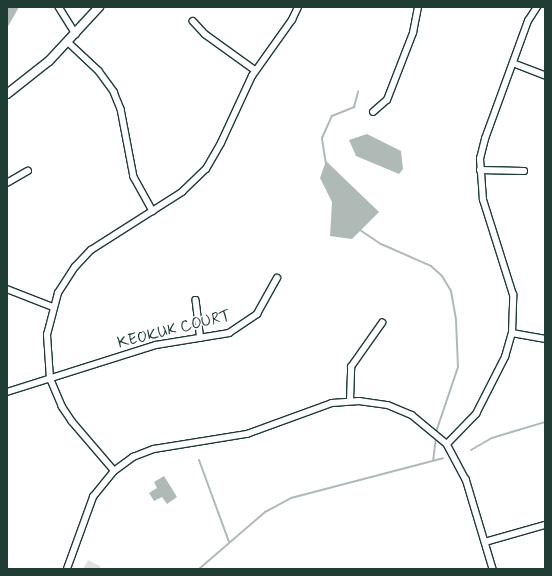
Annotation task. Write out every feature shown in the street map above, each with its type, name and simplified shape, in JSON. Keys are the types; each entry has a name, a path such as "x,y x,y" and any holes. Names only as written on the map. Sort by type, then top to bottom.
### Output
{"street":[{"path":"59,7 76,34"},
{"path":"7,94 38,71 76,34 99,7"},
{"path":"114,471 72,422 62,407 50,379 46,341 53,306 62,284 82,259 104,241 188,188 206,170 221,144 255,70 292,20 298,7"},
{"path":"373,112 387,100 413,33 418,7"},
{"path":"447,444 476,414 505,357 512,334 513,295 483,200 480,170 484,139 528,21 537,7"},
{"path":"194,21 206,34 255,70"},
{"path":"68,42 100,71 114,92 121,109 134,177 153,211"},
{"path":"513,63 545,75"},
{"path":"480,170 524,171"},
{"path":"7,183 28,171"},
{"name":"KEOKUK COURT","path":"7,392 156,345 229,333 245,325 262,309 277,278"},
{"path":"7,288 53,306"},
{"path":"196,300 201,338"},
{"path":"350,401 351,367 382,323"},
{"path":"512,334 545,339"},
{"path":"67,569 93,497 114,471 132,457 154,449 236,437 308,411 350,401 378,403 401,409 422,421 447,444 466,479 493,569"},
{"path":"485,542 545,525"}],"shaded area":[{"path":"7,7 19,7 7,28"},
{"path":"367,134 401,151 403,169 399,174 356,156 349,140"},
{"path":"326,161 379,212 352,239 330,236 332,202 320,178"},
{"path":"164,476 177,497 167,504 162,497 154,501 149,493 157,488 154,482"},
{"path":"88,560 100,566 99,569 83,569"}],"waterway":[{"path":"326,164 322,138 332,116 354,107 358,92"},
{"path":"360,230 381,244 431,266 442,276 451,291 456,320 458,367 437,429 433,460"},
{"path":"471,450 492,438 545,422"},
{"path":"199,569 265,512 291,498 443,458"},
{"path":"199,460 229,542"}]}
